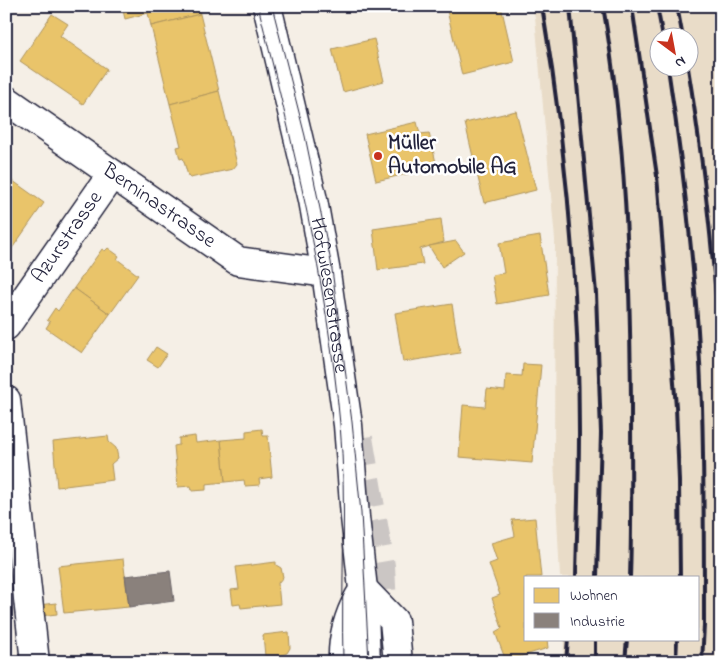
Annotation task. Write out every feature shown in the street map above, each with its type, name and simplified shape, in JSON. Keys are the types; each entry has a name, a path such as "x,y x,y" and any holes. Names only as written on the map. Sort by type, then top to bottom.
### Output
{"street":[{"name":"Hofwiesenstrasse","path":"267,6 313,200 326,273 348,425 363,589 366,662"},
{"name":"Berninastrasse","path":"6,100 238,261 326,273"},
{"name":"Azurstrasse","path":"6,326 112,174"},
{"path":"6,400 35,662"},
{"path":"343,662 342,648 349,614 363,589 394,621 398,662"}],"shaded area":[{"path":"532,6 715,6 721,50 721,662 563,662 564,640 700,640 700,576 560,576 554,459 555,240 535,17"}],"building: Wohnen":[{"path":"122,6 198,6 200,14 151,26 148,13 125,19"},
{"path":"446,6 501,6 514,62 462,75"},
{"path":"52,14 68,24 60,36 107,69 83,104 20,61"},
{"path":"200,14 219,91 170,104 151,26"},
{"path":"374,39 384,81 343,92 332,49"},
{"path":"219,91 237,164 233,169 190,178 183,158 180,159 177,147 181,146 170,104"},
{"path":"516,111 536,190 484,203 465,123"},
{"path":"417,122 420,134 429,133 437,167 376,181 365,134"},
{"path":"6,176 44,203 6,257"},
{"path":"441,219 444,242 420,249 423,264 378,270 373,229"},
{"path":"540,236 549,295 497,304 492,275 504,273 499,243"},
{"path":"456,241 464,252 442,267 429,246"},
{"path":"108,248 119,256 117,259 138,275 110,314 74,288 102,249 105,251"},
{"path":"74,288 110,314 82,353 46,328 50,322 47,320 55,308 58,311"},
{"path":"452,304 460,353 403,362 395,313"},
{"path":"156,347 167,354 158,367 147,360"},
{"path":"523,364 541,365 532,463 459,457 463,405 485,407 487,389 505,391 506,375 522,376"},
{"path":"262,429 263,436 268,436 272,477 259,479 260,485 245,486 244,480 225,482 221,440 246,438 246,431"},
{"path":"108,436 109,442 116,448 118,458 111,464 113,480 57,487 53,442"},
{"path":"195,436 196,443 221,440 225,482 206,484 206,490 192,491 191,486 178,487 174,446 179,445 179,438"},
{"path":"535,518 541,576 524,576 524,640 547,640 548,648 506,661 495,632 502,628 492,598 500,595 489,564 497,561 491,543 515,536 512,520"},
{"path":"123,559 129,607 64,613 58,566"},
{"path":"276,562 276,565 281,568 283,577 278,583 280,604 241,608 240,604 233,605 231,590 239,589 236,567"},
{"path":"56,603 57,614 40,616 38,605"},
{"path":"289,632 290,648 287,653 265,656 263,635"}],"building: Industrie":[{"path":"170,571 174,601 129,607 125,576"}],"tunnel":[{"path":"359,438 381,566 384,626"}],"tram line":[{"path":"258,6 296,161 318,266 334,371 340,424 343,483 343,662"},
{"path":"272,6 305,136 331,262 352,422 361,513 369,662"}],"railway":[{"path":"542,6 558,112 574,272 579,433 576,576"},
{"path":"570,6 596,293 601,433 597,576"},
{"path":"603,6 611,55 622,154 628,253 631,403 630,576"},
{"path":"632,6 657,176 676,407 680,576"},
{"path":"657,6 661,28"},
{"path":"677,6 681,28"},
{"path":"669,78 690,237 700,364 704,516 702,662"},
{"path":"690,78 708,213 721,359"},
{"path":"566,662 568,640"},
{"path":"595,640 595,662"},
{"path":"625,662 627,640"},
{"path":"676,662 677,640"}],"place":[{"name":"Müller Automobile AG","path":"378,156"}]}
